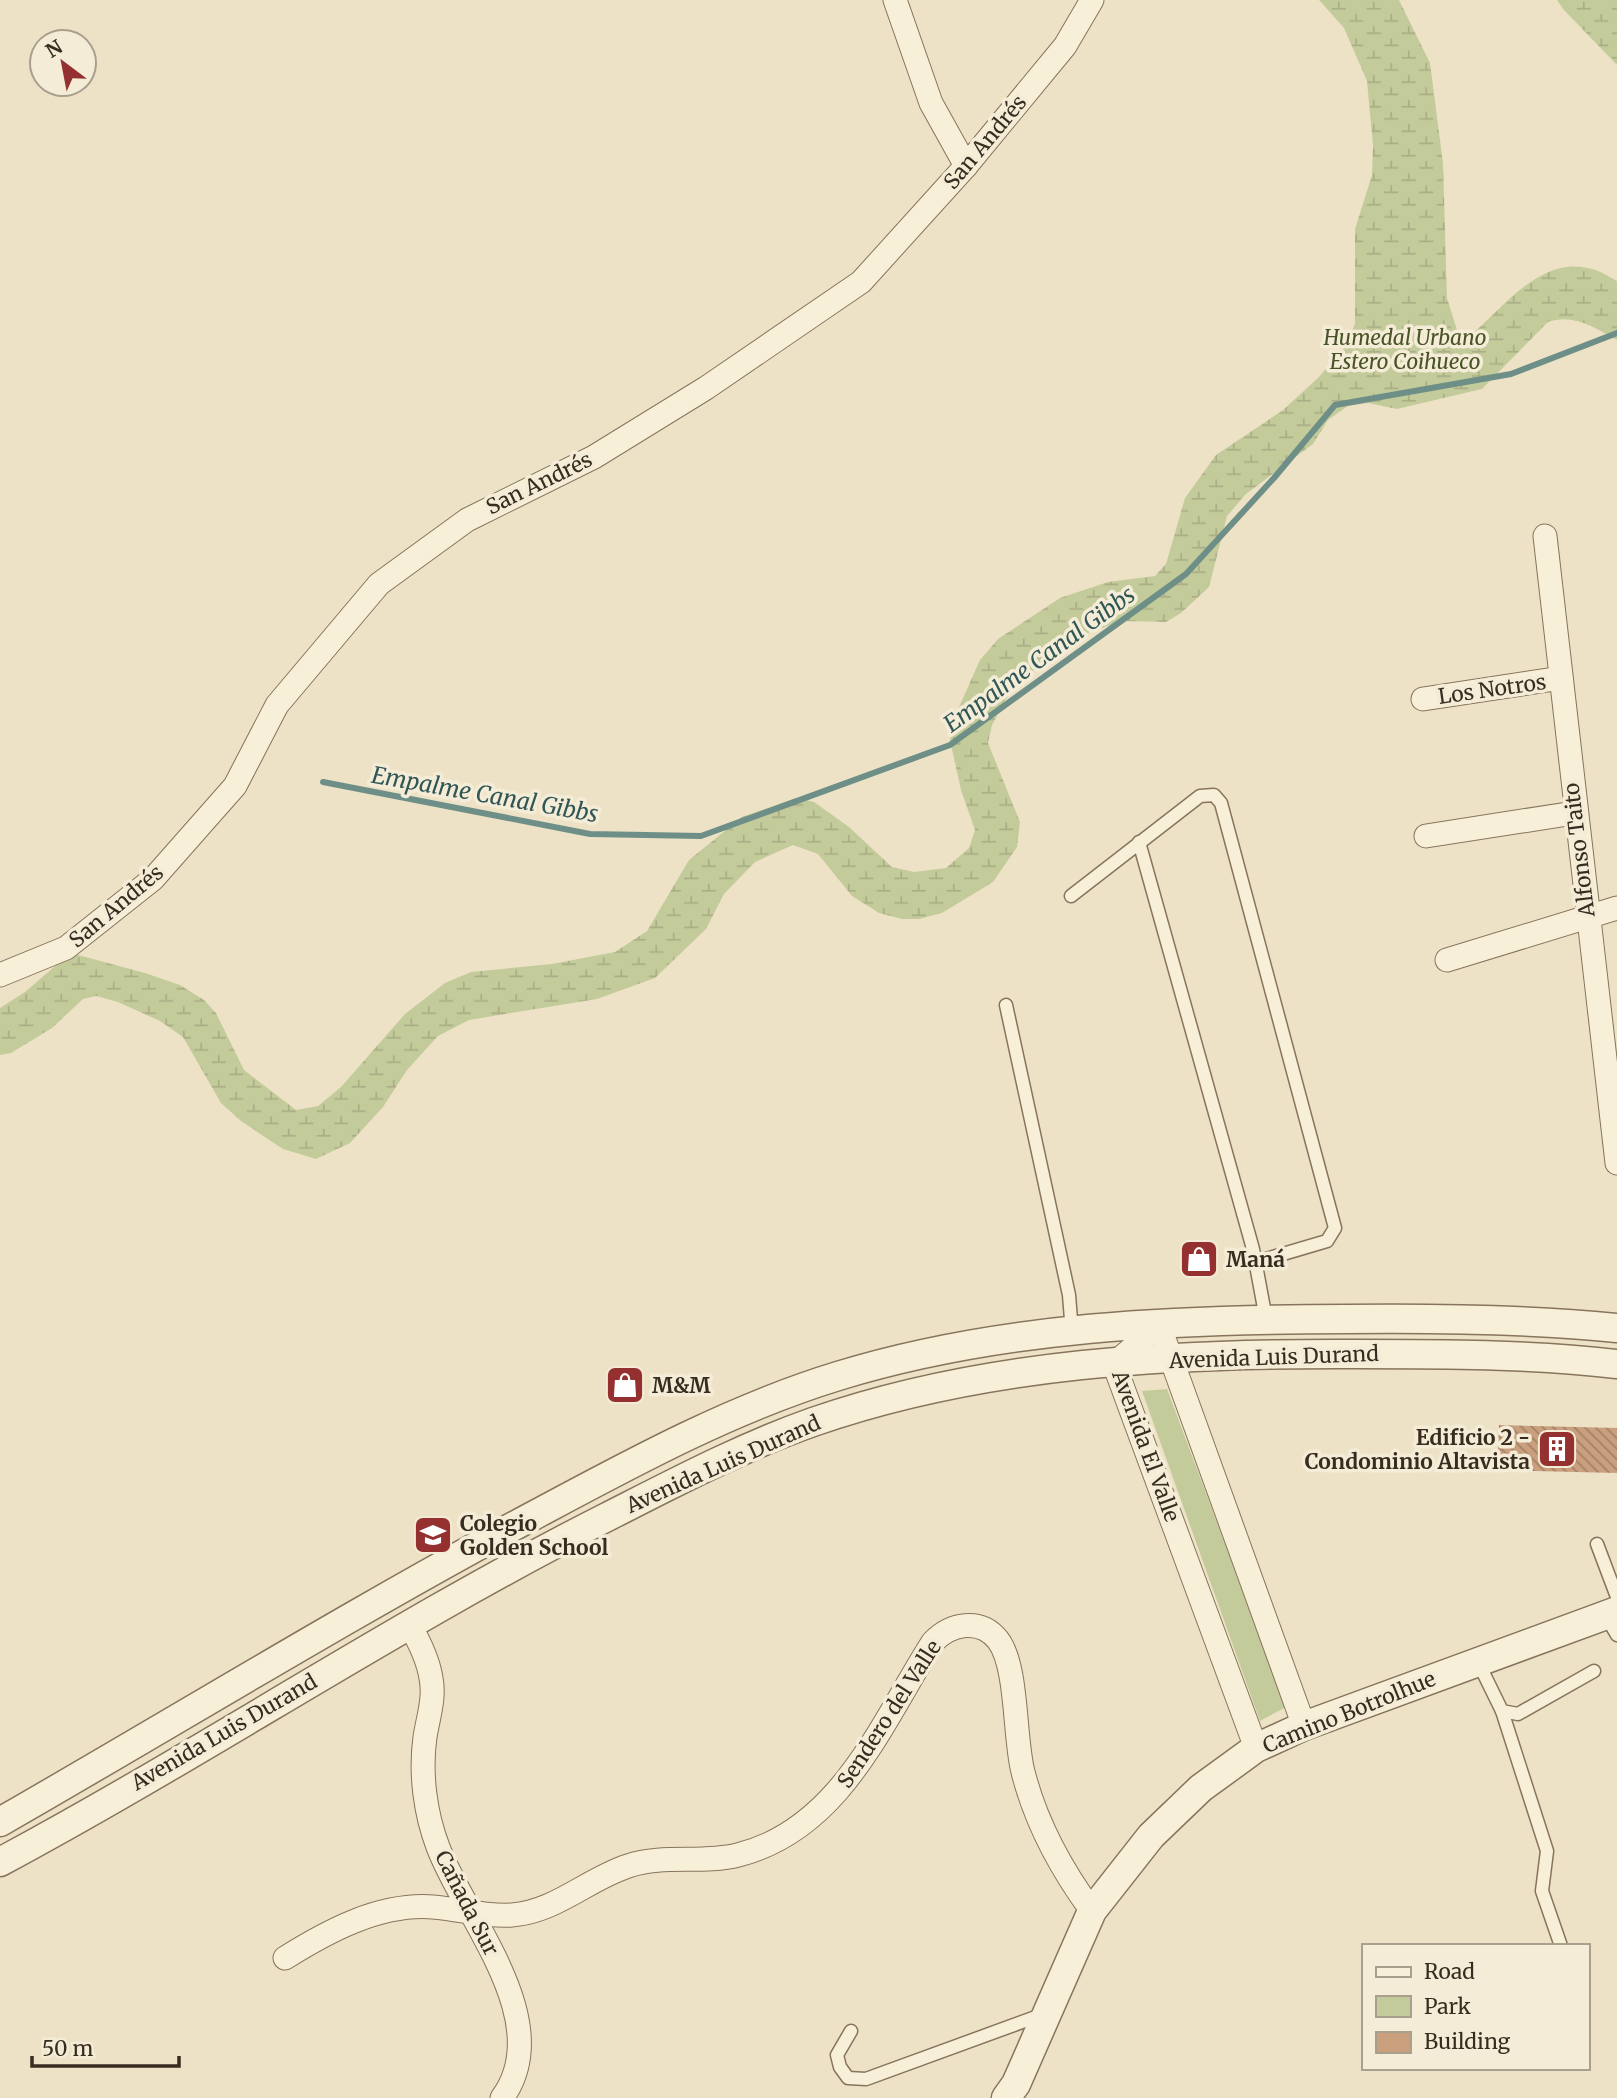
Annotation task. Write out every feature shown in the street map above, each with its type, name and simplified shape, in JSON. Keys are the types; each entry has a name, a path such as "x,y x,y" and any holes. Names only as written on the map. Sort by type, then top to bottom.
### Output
{"street":[{"path":"895,0 931,103 966,166"},
{"name":"San Andrés","path":"0,975 66,948 153,879 234,786 277,705 379,584 467,520 594,457 706,388 861,282 966,166 1065,46 1092,0"},
{"name":"Alfonso Taito","path":"1545,536 1574,813 1617,1163"},
{"name":"Los Notros","path":"1423,699 1561,678"},
{"path":"1426,836 1574,813"},
{"path":"1447,960 1617,908"},
{"name":"Avenida Luis Durand","path":"0,1822 461,1554 718,1423 796,1391 876,1365 961,1347 1072,1332 1159,1325 1266,1320 1462,1318 1617,1328"},
{"path":"1159,1325 1304,1726"},
{"name":"Avenida El Valle","path":"1159,1325 1114,1364 1256,1748"},
{"name":"Avenida Luis Durand","path":"0,1862 409,1624 653,1493 808,1423 926,1389 1008,1375 1171,1359 1300,1353 1449,1353 1617,1364"},
{"name":"Camino Botrolhue","path":"1006,2098 1016,2084 1092,1911 1152,1836 1201,1788 1256,1748 1304,1726 1614,1615"},
{"name":"Cañada Sur","path":"409,1624 423,1652 432,1681 424,1762 429,1819 446,1868 472,1910 505,1980 518,2030 518,2064 502,2098"},
{"name":"Sendero del Valle","path":"472,1910 498,1915 527,1913 558,1901 629,1865 653,1861 723,1859 776,1840 813,1816 848,1782 933,1642 949,1629 968,1625 986,1630 1000,1643 1013,1695 1022,1769 1031,1798 1054,1853 1092,1911"},
{"path":"285,1958 328,1933 377,1913 429,1906 472,1910"}],"lane":[{"path":"1070,896 1200,796 1214,795 1222,803 1335,1228 1327,1241 1256,1262"},
{"path":"1139,842 1256,1262 1266,1320"},
{"path":"1006,1005 1069,1295 1072,1332"},
{"path":"1597,1544 1614,1615"},
{"path":"1478,1662 1502,1711 1547,1851 1542,1891 1560,1944"},
{"path":"1502,1711 1518,1714 1594,1671"},
{"path":"851,2031 837,2055 840,2067 848,2078 866,2079 1048,2013"}],"green space":[{"name":"Humedal Urbano Estero Coihueco","path":"1319,0 1399,0 1430,63 1443,163 1447,298 1458,333 1471,335 1525,286 1540,276 1574,266 1595,270 1617,281 1617,340 1584,323 1566,319 1548,322 1482,389 1397,409 1368,403 1348,406 1328,420 1313,444 1246,494 1227,516 1209,587 1181,613 1166,622 1122,621 1085,634 1024,677 1006,699 992,725 988,743 1020,822 1017,847 993,882 942,913 919,919 902,919 879,913 852,896 818,854 793,845 755,862 724,894 706,929 655,978 597,999 469,1020 438,1036 407,1070 383,1107 350,1143 316,1159 283,1149 241,1121 221,1103 183,1037 160,1021 118,1002 96,996 83,999 52,1028 11,1053 0,1055 0,1008 25,992 61,961 78,955 180,985 204,1000 216,1013 244,1070 296,1110 318,1106 341,1087 405,1014 445,983 471,972 552,964 615,952 647,931 689,860 742,817 796,798 814,802 849,827 892,867 914,872 946,868 969,848 975,830 961,790 950,740 955,716 980,660 998,639 1060,598 1108,582 1155,576 1166,564 1185,498 1216,455 1283,410 1319,377 1346,345 1355,324 1355,229 1372,175 1373,145 1367,81 1344,28"},
{"path":"1557,0 1617,0 1617,65 1563,9"},
{"path":"1167,1389 1286,1707 1260,1721 1142,1391"}],"building":[{"name":"Edificio 2 - Condominio Altavista","path":"1499,1425 1617,1428 1617,1473 1497,1470"}],"waterway":[{"name":"Empalme Canal Gibbs","path":"323,782 590,834 701,836 950,745 1186,574 1274,478 1335,405 1511,374 1617,333"}],"place":[{"name":"Maná","path":"1199,1259"},
{"name":"M&M","path":"625,1385"},
{"name":"Edificio 2 - Condominio Altavista","path":"1557,1449"},
{"name":"Colegio Golden School","path":"433,1535"}]}
